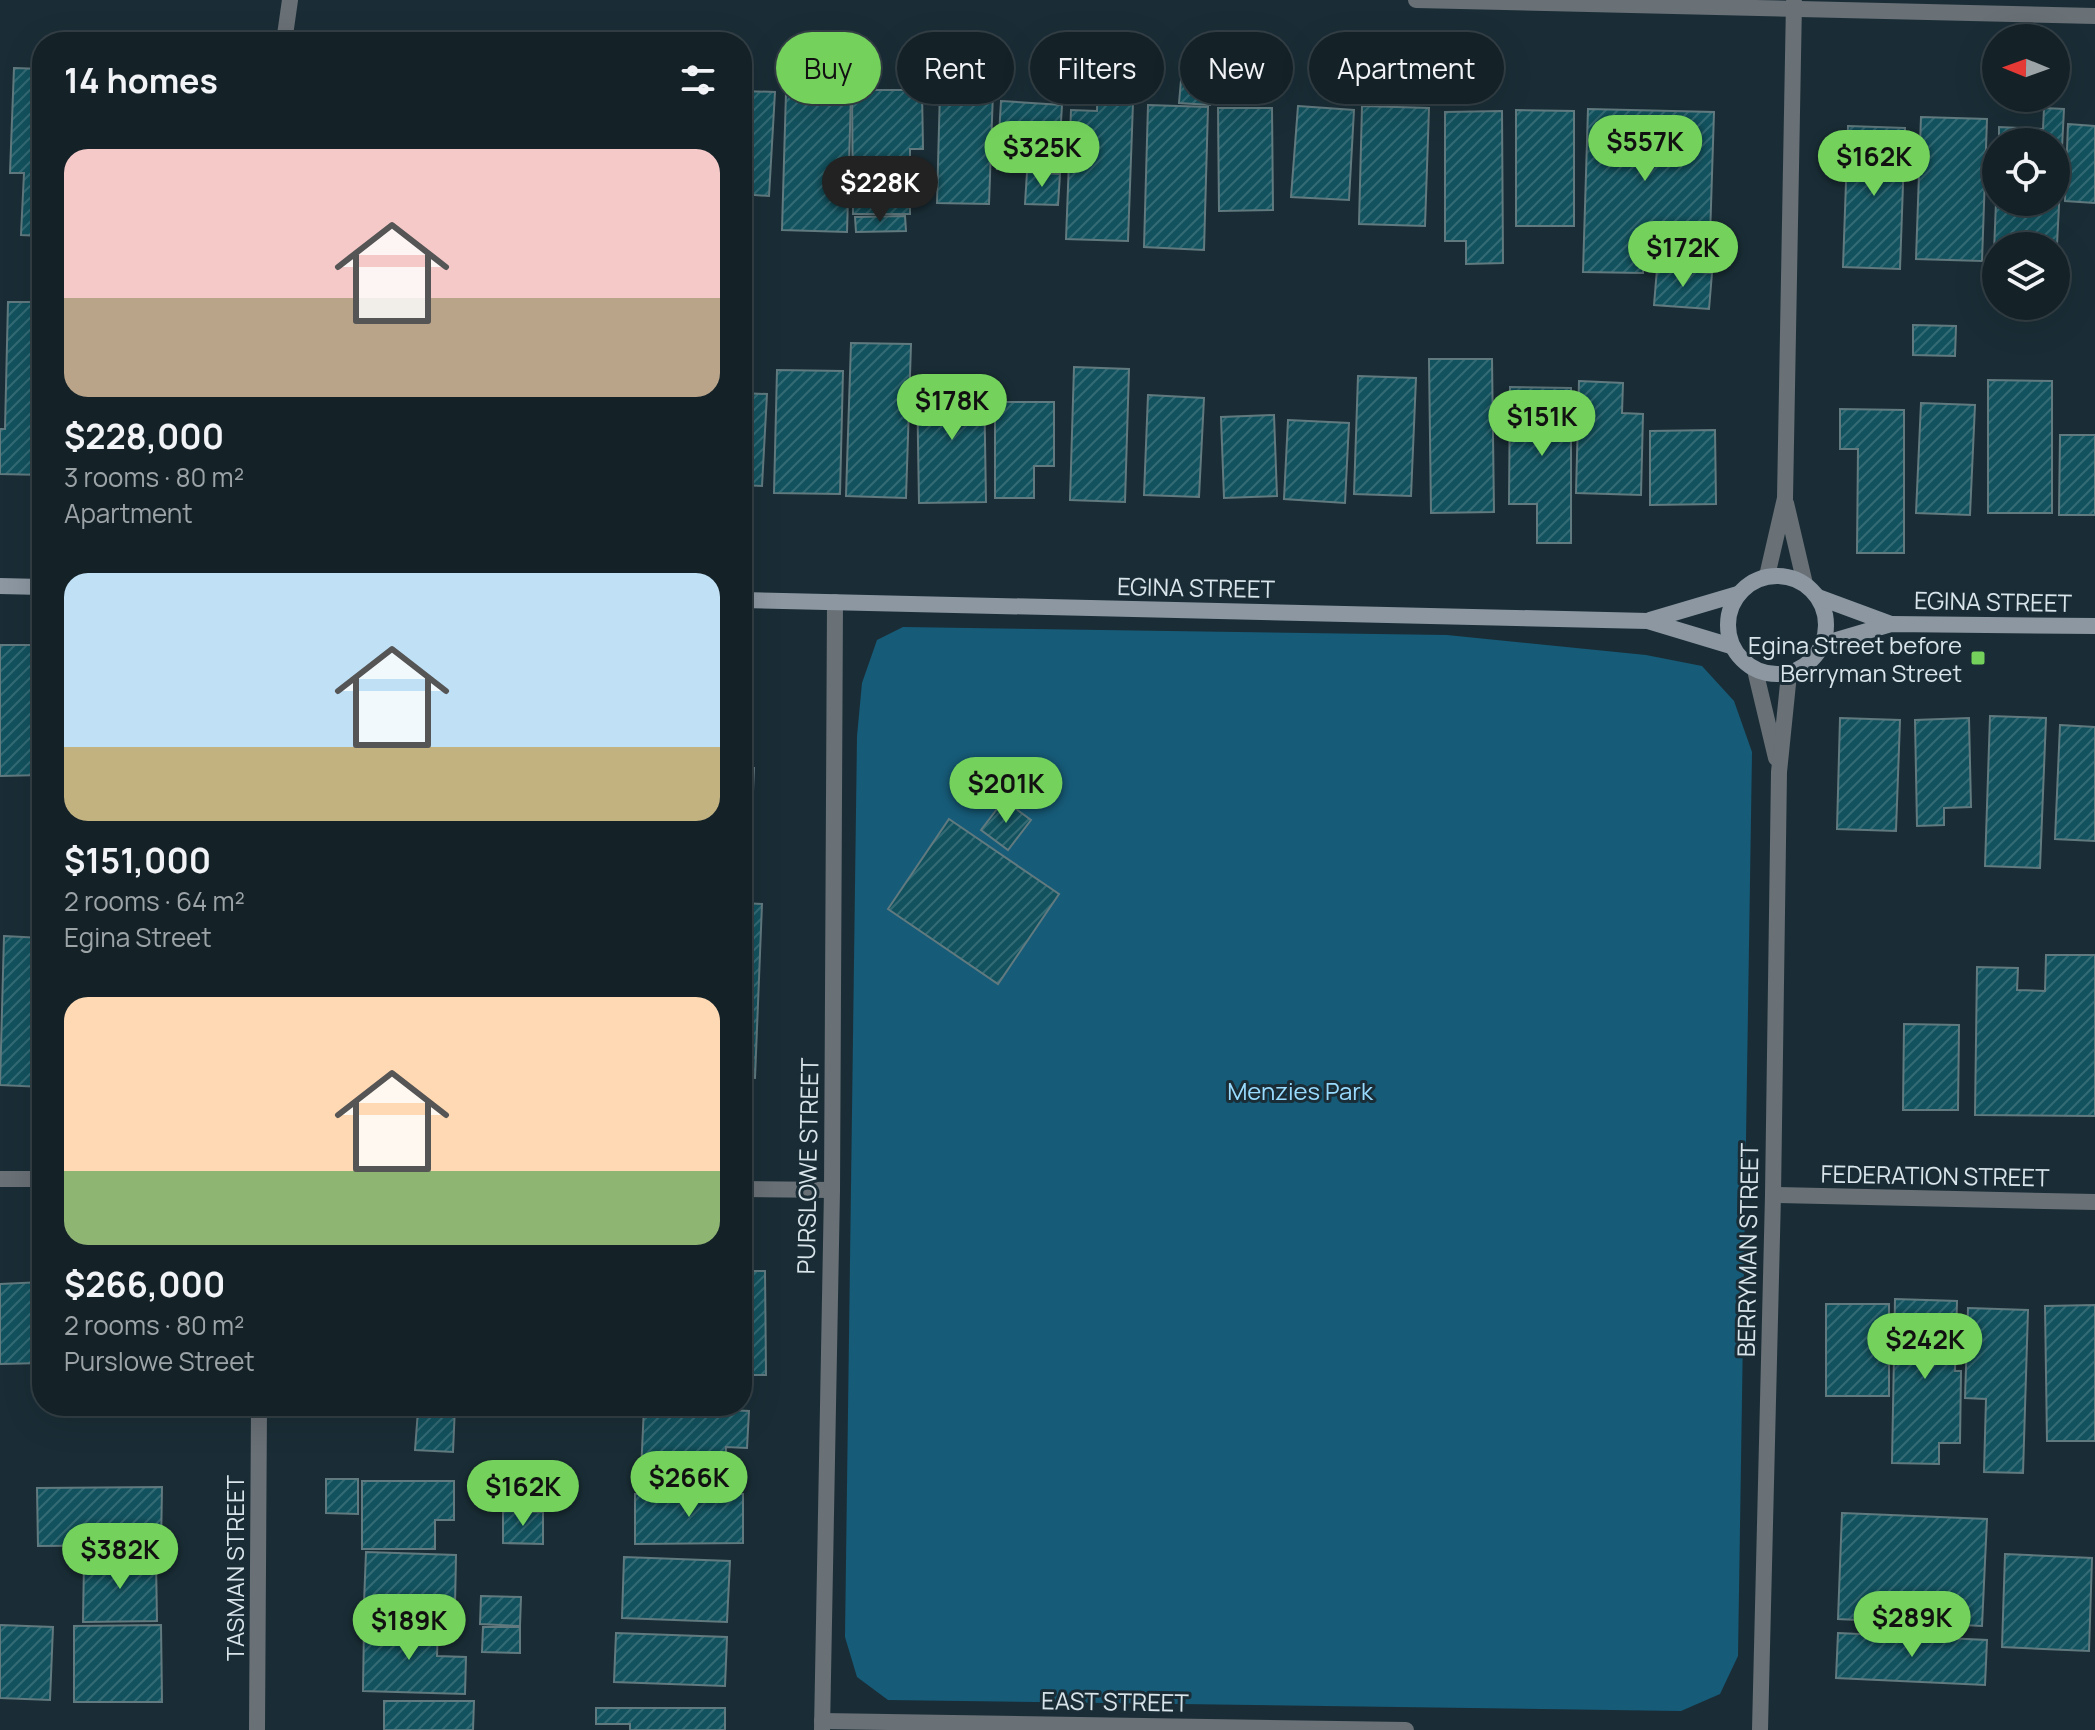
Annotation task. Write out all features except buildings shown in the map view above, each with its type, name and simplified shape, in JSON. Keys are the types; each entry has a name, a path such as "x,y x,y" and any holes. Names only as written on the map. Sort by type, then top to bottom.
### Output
{"street":[{"path":"285,32 290,0"},
{"path":"1416,0 1794,5 2095,16"},
{"path":"1767,576 1785,498 1794,5"},
{"path":"1785,498 1805,584"},
{"path":"1781,575 1805,584 1818,597 1825,611 1823,644 1803,668 1789,674 1772,675 1755,670 1741,660 1731,646 1727,619 1731,605 1752,582 1767,576 1781,575"},
{"path":"0,586 32,587"},
{"name":"EGINA STREET","path":"1648,621 1738,594"},
{"name":"EGINA STREET","path":"1818,597 1891,624"},
{"name":"EGINA STREET","path":"752,600 1648,621 1731,646"},
{"name":"PURSLOWE STREET","path":"822,1725 832,1190 835,602"},
{"name":"EGINA STREET","path":"1823,644 1891,624 2095,626"},
{"name":"BERRYMAN STREET","path":"1755,670 1779,772"},
{"name":"BERRYMAN STREET","path":"1760,1730 1779,772 1789,674"},
{"path":"0,1179 32,1179"},
{"path":"752,1189 832,1190"},
{"name":"FEDERATION STREET","path":"1773,1195 2095,1202"},
{"name":"TASMAN STREET","path":"257,1730 259,1416"},
{"name":"EAST STREET","path":"822,1725 1406,1730"}],"green space":[{"name":"Menzies Park","path":"903,627 1447,635 1646,655 1702,666 1734,701 1752,752 1738,1656 1720,1694 1681,1711 888,1700 857,1677 845,1637 857,736 862,683 877,640"}],"place":[{"name":"Egina Street before Berryman Street","path":"1978,658"}]}
